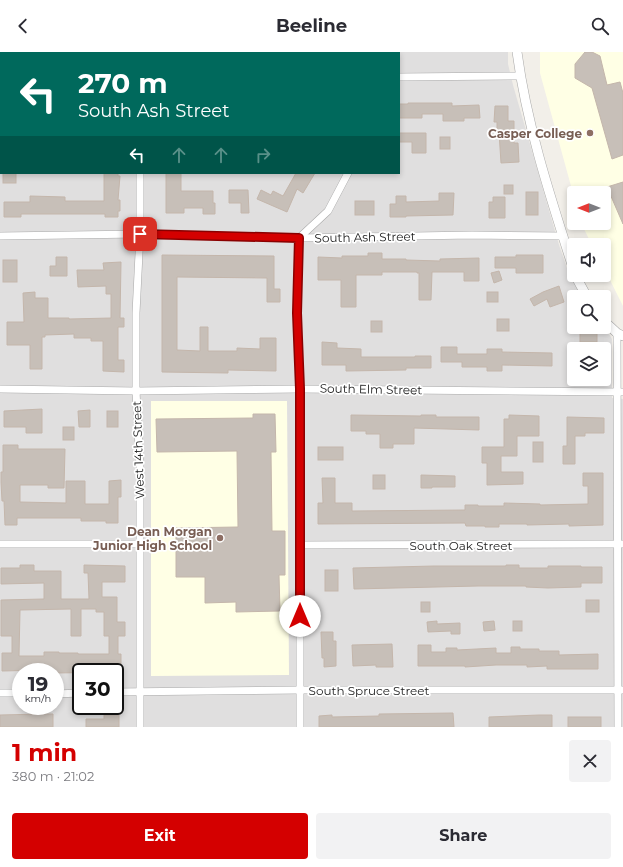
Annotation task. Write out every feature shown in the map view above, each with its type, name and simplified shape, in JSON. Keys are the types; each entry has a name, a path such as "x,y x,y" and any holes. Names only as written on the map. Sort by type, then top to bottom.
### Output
{"street":[{"path":"518,52 521,76 536,149 567,249"},
{"path":"400,77 521,76"},
{"name":"West 14th Street","path":"140,174 140,234 136,313 136,391 140,467 140,727"},
{"path":"300,727 300,389 297,313 299,238 328,211 347,174"},
{"name":"South Ash Street","path":"0,236 140,234 299,238 472,235 563,236"},
{"path":"611,327 620,335 620,690 618,727"},
{"name":"South Elm Street","path":"0,388 136,391 300,389 620,392"},
{"path":"0,544 140,544"},
{"name":"South Oak Street","path":"300,545 620,544"},
{"name":"South Spruce Street","path":"124,692 620,690"},
{"path":"0,693 12,693"}],"shaded area":[{"path":"400,52 508,52 508,64 513,85 567,268 567,282 574,282 578,290 567,290 567,334 609,334 612,339 612,398 623,399 623,727 0,727 0,174 400,174"},
{"name":"Casper College","path":"540,52 623,52 623,306 611,282 611,238 588,238 584,230 611,230 611,186 571,186 540,73"},
{"name":"Dean Morgan Junior High School","path":"151,401 287,401 289,675 151,676"}],"building":[{"path":"585,52 592,52 600,56 607,85 620,82 623,93 623,155 612,159 592,88 575,78 575,64"},
{"path":"452,103 452,106 479,105 480,118 464,118 464,121 443,121 443,114 422,114 422,118 400,118 400,104"},
{"path":"495,106 508,106 508,121 514,121 514,143 518,143 519,162 501,163 499,132 497,132 497,122 494,122"},
{"path":"400,133 426,133 426,153 412,153 412,142 400,142"},
{"path":"440,137 450,137 450,149 440,149"},
{"path":"3,174 16,174 16,183 3,183"},
{"path":"104,174 118,174 118,176 120,176 118,200 120,200 120,211 118,211 118,217 105,217 105,214 21,214 21,217 4,217 4,202 30,202 30,196 65,197 65,201 104,201"},
{"path":"166,174 181,174 181,191 213,191 215,214 203,214 203,208 184,208 184,213 166,213"},
{"path":"295,174 314,174 303,193 297,189 287,212 257,199 261,190 271,195 273,191 283,196"},
{"path":"623,182 623,224 611,196 610,186"},
{"path":"504,185 513,185 513,194 504,194"},
{"path":"229,190 248,190 249,213 241,213 241,203 229,203"},
{"path":"526,192 538,192 538,215 526,215"},
{"path":"439,193 454,193 453,215 390,217 390,204 396,204 396,196 406,196 406,202 439,201"},
{"path":"493,197 505,197 505,218 489,218 489,202 493,202"},
{"path":"355,201 374,201 374,215 355,215"},
{"path":"368,253 382,253 382,259 440,261 440,259 479,258 479,281 464,281 464,272 432,272 431,300 419,300 419,273 417,272 382,272 382,275 356,275 356,307 341,307 341,280 318,280 318,257 342,258 342,256 368,256"},
{"path":"162,255 274,256 274,289 280,289 280,302 267,302 267,278 177,277 177,350 200,351 200,327 208,327 208,351 237,351 237,348 260,349 260,338 276,338 276,371 228,370 228,373 162,372"},
{"path":"516,255 543,255 543,273 516,273 516,268 495,268 495,257 516,257"},
{"path":"56,257 67,257 67,276 50,276 50,266 56,266"},
{"path":"3,260 17,260 17,282 3,282"},
{"path":"121,262 120,318 124,318 124,327 118,327 118,360 124,360 124,372 103,371 103,341 91,341 91,338 74,338 74,334 45,335 45,337 42,337 42,369 30,369 30,345 7,345 7,322 24,322 23,293 35,292 35,298 48,298 48,318 111,318 111,294 106,294 106,286 78,287 77,270 104,270 103,263"},
{"path":"499,271 502,280 494,283 491,273"},
{"path":"559,286 564,302 550,307 547,299 534,306 530,299"},
{"path":"487,292 498,292 498,302 487,302"},
{"path":"497,319 509,319 509,331 497,331"},
{"path":"371,321 382,321 382,332 371,332"},
{"path":"580,334 597,334 597,342 580,342"},
{"path":"322,342 337,343 337,348 361,349 361,357 431,356 431,368 346,371 346,365 322,365"},
{"path":"441,347 457,347 457,354 487,354 487,349 502,349 502,352 552,353 552,366 502,365 502,371 487,371 487,367 462,367 462,362 441,362"},
{"path":"42,409 42,433 26,433 26,427 4,427 4,411"},
{"path":"90,410 90,427 79,427 78,411"},
{"path":"107,411 118,411 118,427 107,427"},
{"path":"253,414 275,414 276,452 271,452 272,531 285,531 285,575 279,575 280,611 236,612 236,602 205,603 205,577 176,577 176,528 238,527 237,451 157,452 156,419 253,418"},
{"path":"351,415 436,415 436,417 479,417 479,430 414,428 414,444 393,444 393,448 380,448 380,434 366,434 366,431 351,431"},
{"path":"509,415 539,416 539,436 517,436 517,456 501,456 501,472 523,472 523,484 487,485 487,463 482,463 482,447 504,447 504,419 509,419"},
{"path":"567,417 604,418 604,433 585,433 585,436 575,436 575,464 563,464 563,446 567,446"},
{"path":"63,427 74,427 74,440 63,440"},
{"path":"533,442 543,442 543,462 533,462"},
{"path":"3,445 18,445 18,449 65,449 64,488 48,488 48,485 20,485 20,502 66,503 66,481 85,481 85,504 109,504 109,481 121,480 121,497 118,497 118,523 106,523 106,521 81,521 81,518 17,518 17,525 5,525 4,501 2,501 1,482 1,472 3,472"},
{"path":"318,447 343,447 343,460 318,460"},
{"path":"583,473 603,473 603,525 569,526 569,524 499,524 499,527 485,527 466,526 465,523 318,524 318,503 323,503 322,478 335,478 335,503 352,503 352,511 465,510 465,505 504,506 504,503 540,505 588,504 588,486 583,486"},
{"path":"373,475 385,475 385,489 373,489"},
{"path":"421,475 455,476 455,487 421,488"},
{"path":"20,565 34,565 34,571 61,571 61,599 89,599 88,573 84,573 84,565 125,566 125,582 102,582 102,597 117,597 117,622 125,622 125,636 118,636 118,654 121,654 121,663 72,663 72,673 64,673 64,663 12,663 12,671 2,671 2,653 12,653 12,636 1,636 1,600 44,599 44,583 1,584 1,568 20,568","holes":["71,609 71,636 81,636 81,609 96,609 96,612 104,612 104,636 109,636 109,654 44,652 44,656 19,656 20,610"]},
{"path":"519,565 519,568 548,568 548,566 602,567 602,583 581,583 581,587 548,588 526,586 478,586 354,589 353,568"},
{"path":"325,570 338,570 338,591 325,591"},
{"path":"586,600 599,600 599,612 586,612"},
{"path":"421,602 430,602 430,612 421,612"},
{"path":"437,621 437,624 460,623 460,634 451,634 451,631 428,632 427,622"},
{"path":"494,621 495,630 484,631 483,622"},
{"path":"513,621 522,621 522,631 513,631"},
{"path":"321,632 333,632 333,641 336,641 336,666 324,667 324,658 322,658"},
{"path":"392,644 393,667 376,667 376,665 353,666 352,645"},
{"path":"418,645 431,645 431,652 446,652 446,648 457,648 457,650 496,648 496,653 511,653 511,647 520,647 520,649 539,649 539,651 559,651 559,655 598,654 598,669 547,669 547,666 527,667 527,665 465,667 418,666"},
{"path":"453,713 454,727 319,727 319,716 379,716 379,714"},
{"path":"0,715 53,715 53,727 0,727"},
{"path":"104,715 119,715 119,727 86,727 86,719 104,719"},
{"path":"552,715 552,727 489,727 489,717"},
{"path":"568,717 601,717 601,727 568,727"}],"place":[{"name":"Casper College","path":"590,133"},
{"name":"Dean Morgan Junior High School","path":"220,538"}],"route":[{"path":"140,234 299,238 297,313 300,389 300,616"}]}
